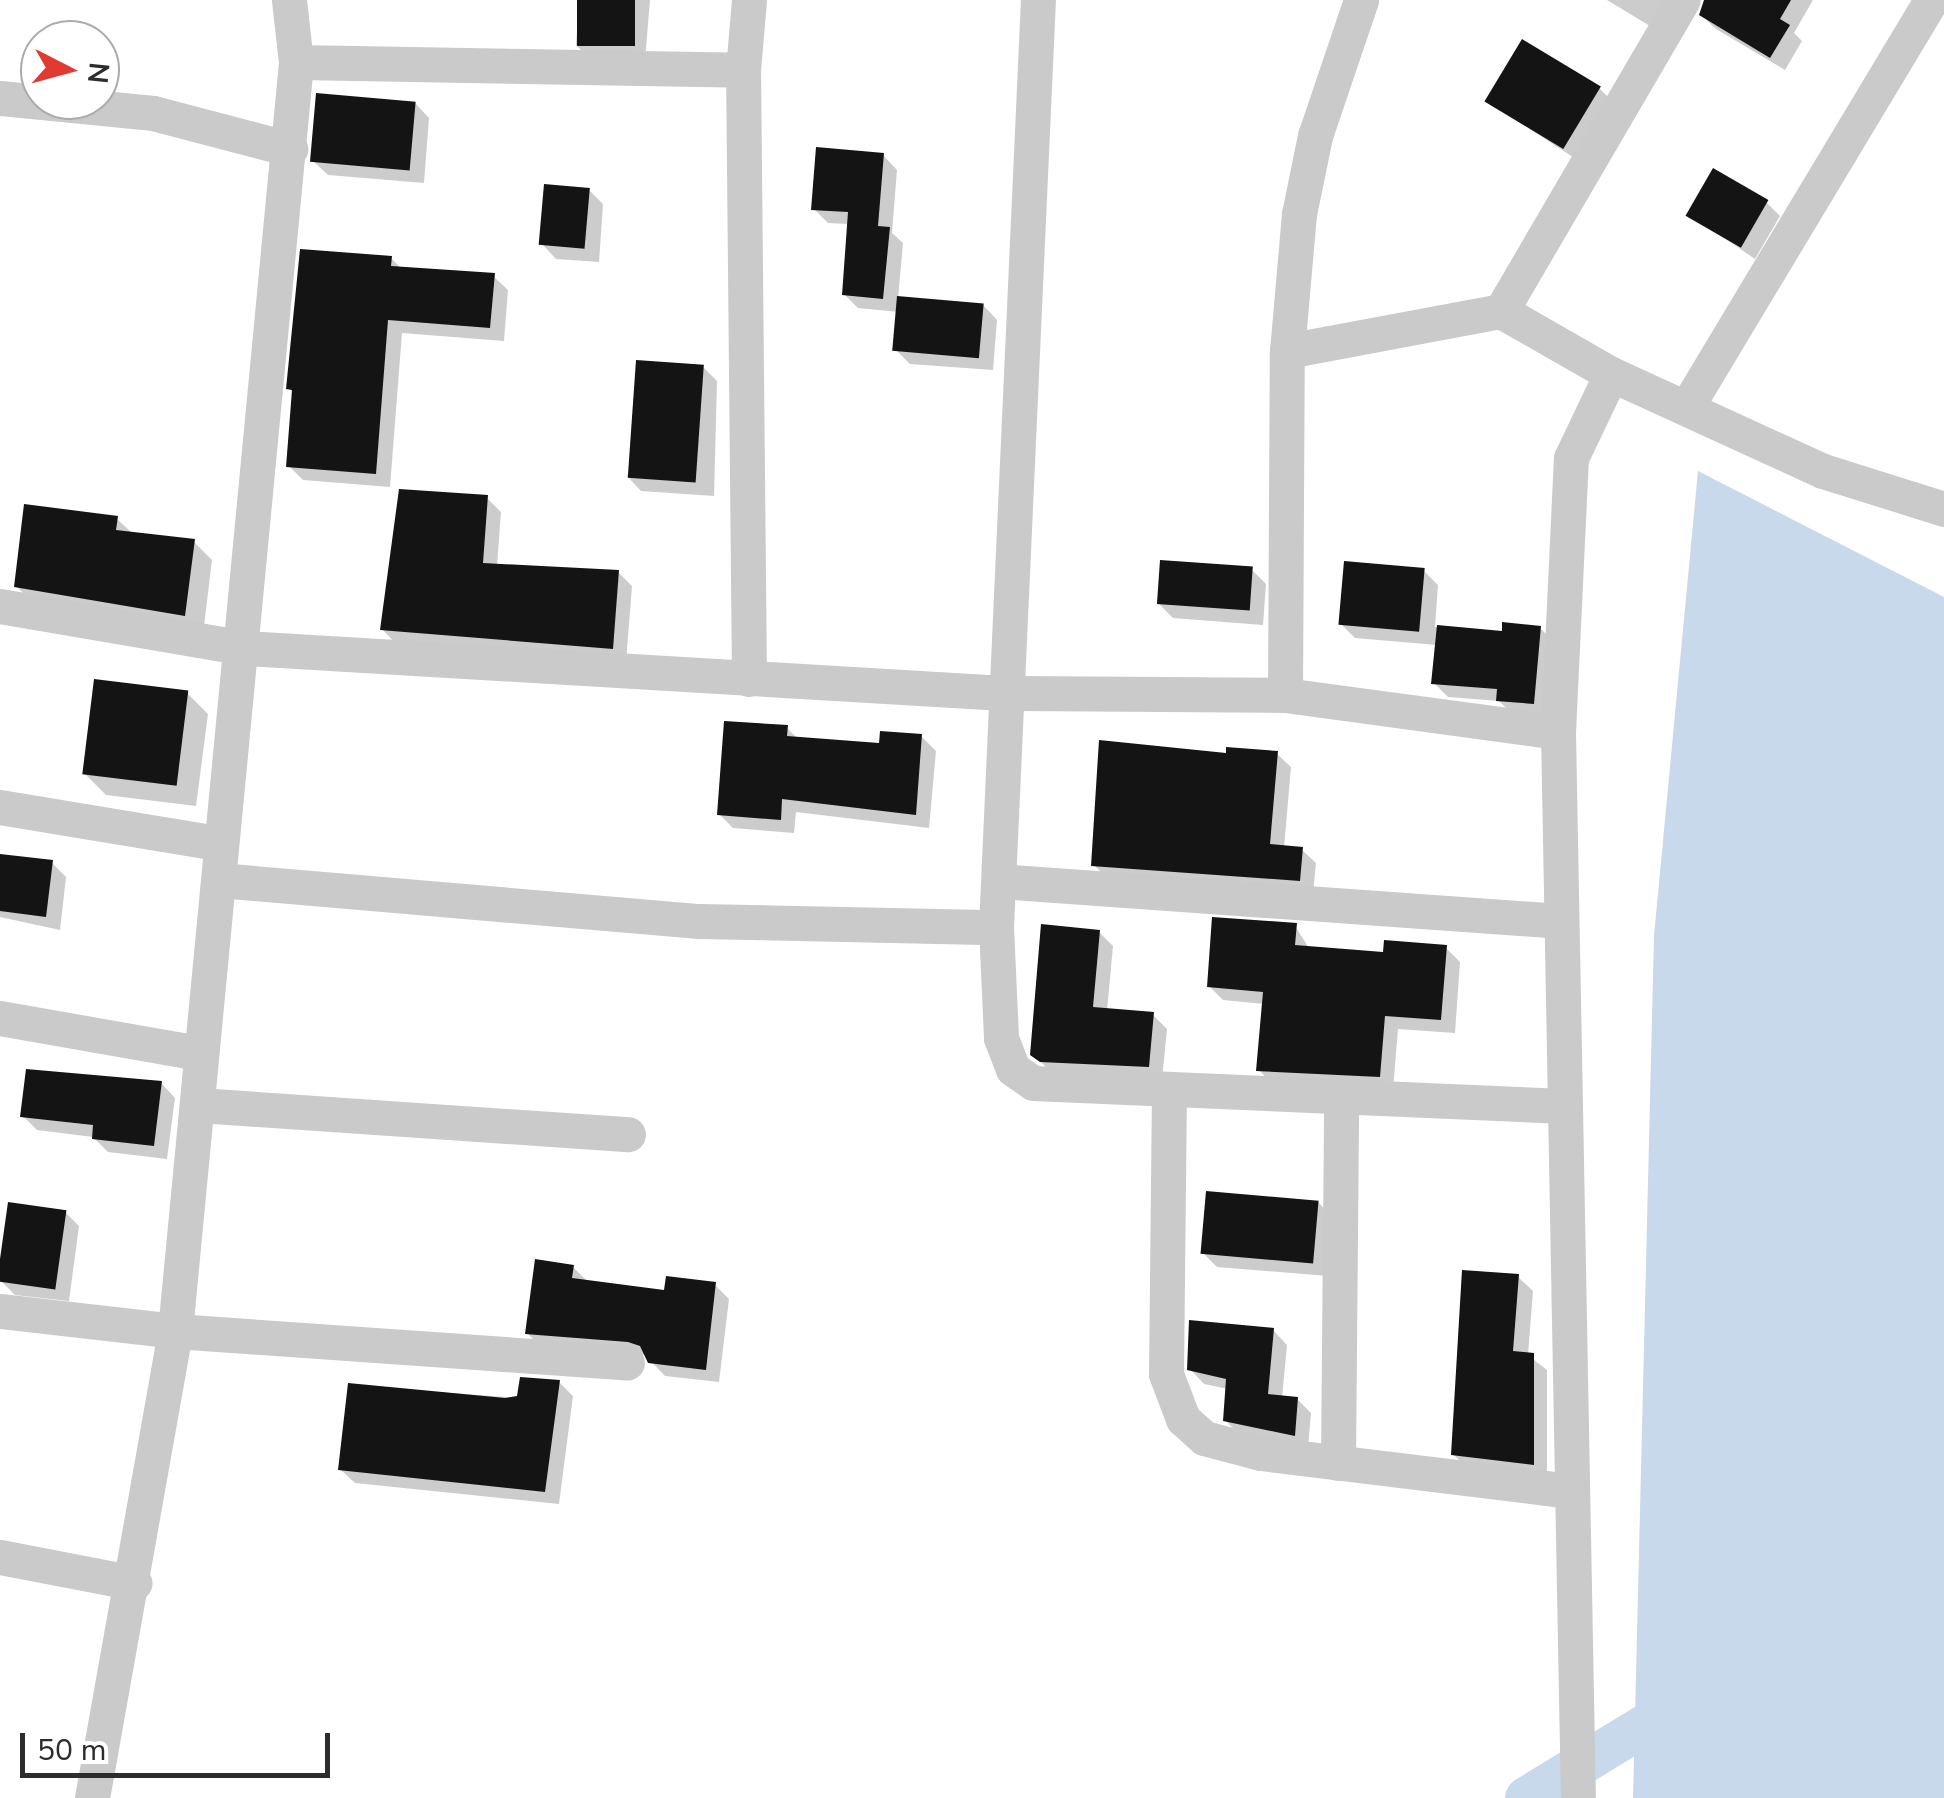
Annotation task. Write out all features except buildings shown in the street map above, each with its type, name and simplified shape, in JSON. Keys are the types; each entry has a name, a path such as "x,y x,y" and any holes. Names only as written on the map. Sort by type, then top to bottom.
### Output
{"street":[{"path":"92,1798 135,1583 175,1331 198,1106 198,1053 219,880 217,842 245,648 290,149 296,62 289,0"},
{"path":"749,679 743,70 750,0"},
{"path":"1038,0 996,927 1001,1038 1013,1069 1033,1083 1341,1101 1564,1106"},
{"path":"1285,695 1287,351 1300,214 1315,136 1361,0"},
{"path":"1500,311 1683,0"},
{"path":"1686,408 1931,0"},
{"path":"296,62 743,70"},
{"path":"0,98 153,113 290,149"},
{"path":"1287,351 1500,311 1610,374 1823,470 1944,509"},
{"path":"1578,1798 1558,732 1571,458 1610,374"},
{"path":"0,606 245,648 1004,692 1285,695 1558,732"},
{"path":"0,808 217,842"},
{"path":"219,880 699,921 996,927"},
{"path":"999,881 1562,922"},
{"path":"0,1018 198,1053"},
{"path":"1169,1089 1166,1374 1182,1419 1204,1438 1338,1463 1571,1490"},
{"path":"1338,1463 1341,1101"},
{"path":"198,1106 628,1134"},
{"path":"0,1311 175,1331 627,1363"},
{"path":"0,1557 135,1583"}],"water":[{"path":"1698,471 1944,597 1944,1798 1633,1798 1654,936"}],"waterway":[{"path":"1526,1798 1683,1702"}]}
